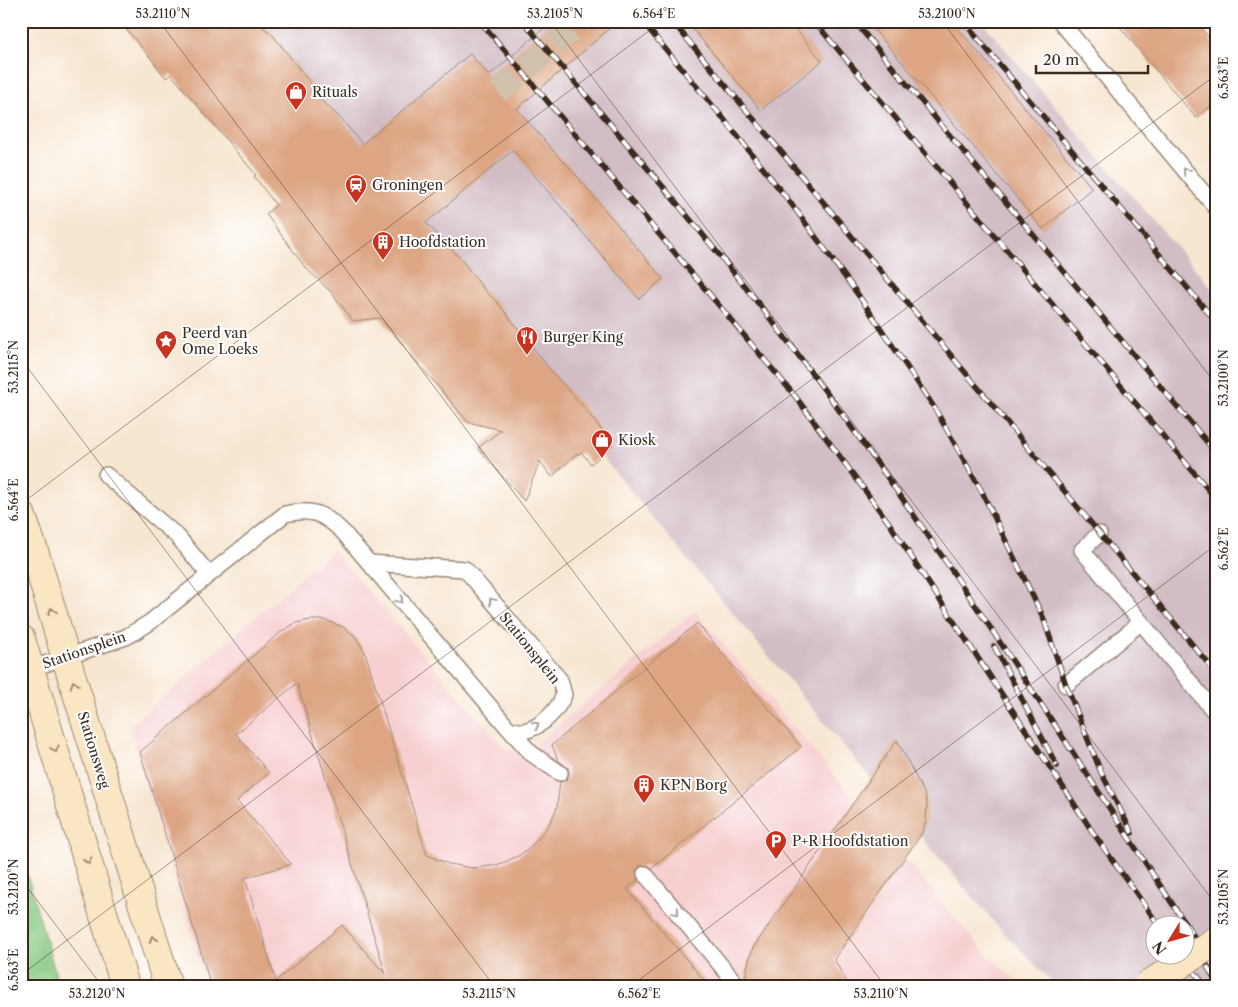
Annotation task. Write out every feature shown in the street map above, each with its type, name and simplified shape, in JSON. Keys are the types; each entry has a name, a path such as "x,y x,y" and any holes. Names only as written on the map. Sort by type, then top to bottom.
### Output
{"main road":[{"name":"Stationsweg","path":"21,514 168,986"},
{"path":"21,639 125,986"},
{"path":"1147,986 1217,940"}],"lane":[{"path":"1060,21 1217,209"},
{"path":"106,475 178,537 209,575"},
{"name":"Stationsplein","path":"30,669 126,637 148,623 285,514 300,511 316,512 329,518 343,532 509,729 523,731 537,726 558,708 564,696 560,680 465,569 369,562"},
{"path":"1099,534 1082,550 1217,715"},
{"path":"1066,685 1141,622"},
{"path":"509,729 532,754 560,773"},
{"path":"645,874 738,986"}],"shaded area":[{"path":"238,21 981,21 1217,294 1217,986 1056,986 1000,929 857,762"},
{"path":"333,550 505,749 526,752 695,611 989,957 1023,986 207,986 130,726"}],"green space":[{"path":"21,853 59,986 29,986 21,951"}],"building":[{"name":"Hoofdstation","path":"119,21 255,21 272,34 314,88 311,90 343,121 362,144 470,54 489,76 552,21 618,21 517,109 565,162 663,279 639,299 513,150 426,223 461,259 486,292 497,302 613,445 591,464 581,452 578,455 577,453 552,477 540,461 524,501 478,448 501,430 468,422 380,318 353,321 332,293 305,267 266,214 276,205 254,176 256,175 171,74 166,78"},
{"path":"686,21 789,21 822,61 761,110"},
{"path":"867,21 952,21 1092,188 1043,229"},
{"path":"1115,21 1195,21 1217,47 1217,101 1196,118"},
{"name":"KPN Borg","path":"310,620 325,620 343,627 355,636 365,652 427,855 449,864 473,868 503,863 520,855 534,843 552,819 557,807 560,782 567,779 569,774 568,768 558,760 552,745 697,623 801,747 652,868 648,865 639,867 636,871 638,880 627,889 709,986 211,986 140,752 282,631 296,623","holes":["297,683 386,975 342,925 276,981 245,878 291,864 237,801 269,773 236,734"]},
{"path":"897,740 925,795 927,804 926,821 922,833 834,959 849,986 747,986 745,980 753,948"}],"tunnel":[{"path":"498,92 582,21"}],"railway":[{"path":"480,21 795,396 889,523 1096,837 1151,914"},
{"path":"523,21 714,249 835,404 892,483 1002,645 1217,971"},
{"path":"642,21 793,206 859,296 934,407 982,492 1043,617 1066,685 1101,772 1132,833"},
{"path":"672,21 1217,674"},
{"path":"814,21 1217,500"},
{"path":"854,21 1217,454"},
{"path":"963,21 1217,323"},
{"path":"994,646 1057,766"},
{"path":"1188,964 1205,986"},
{"path":"1207,966 1217,984"}],"place":[{"name":"Rituals","path":"296,111"},
{"name":"Groningen","path":"356,204"},
{"name":"Hoofdstation","path":"383,261"},
{"name":"Burger King","path":"527,356"},
{"name":"Peerd van Ome Loeks","path":"166,360"},
{"name":"Kiosk","path":"602,459"},
{"name":"KPN Borg","path":"644,804"},
{"name":"P+R Hoofdstation","path":"776,860"}]}
